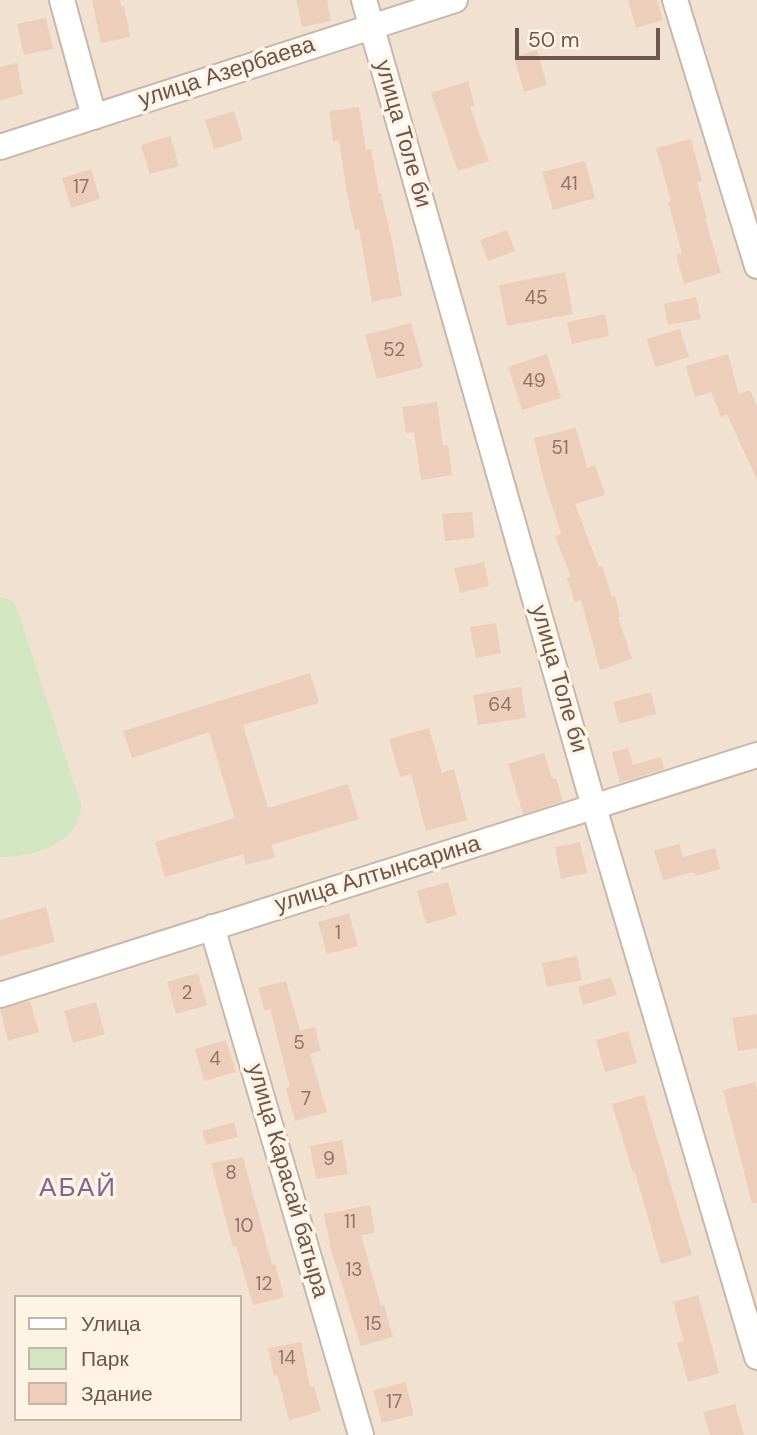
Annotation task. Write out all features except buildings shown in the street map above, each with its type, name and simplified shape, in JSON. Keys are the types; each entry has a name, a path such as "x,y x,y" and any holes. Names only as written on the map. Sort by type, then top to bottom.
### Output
{"street":[{"path":"62,0 94,117"},
{"name":"улица Толе би","path":"364,0 594,807 757,1357"},
{"name":"улица Азербаева","path":"0,147 455,0"},
{"path":"675,0 757,266"},
{"name":"улица Алтынсарина","path":"0,995 757,755"},
{"name":"улица Карасай батыра","path":"212,927 361,1435"}],"shaded area":[{"name":"АБАЙ","path":"0,0 757,0 757,1435 0,1435"}],"green space":[{"path":"0,597 13,601 20,618 81,804 79,818 73,829 53,846 27,854 0,857"}],"district":[{"name":"АБАЙ","path":"78,1189"}]}
